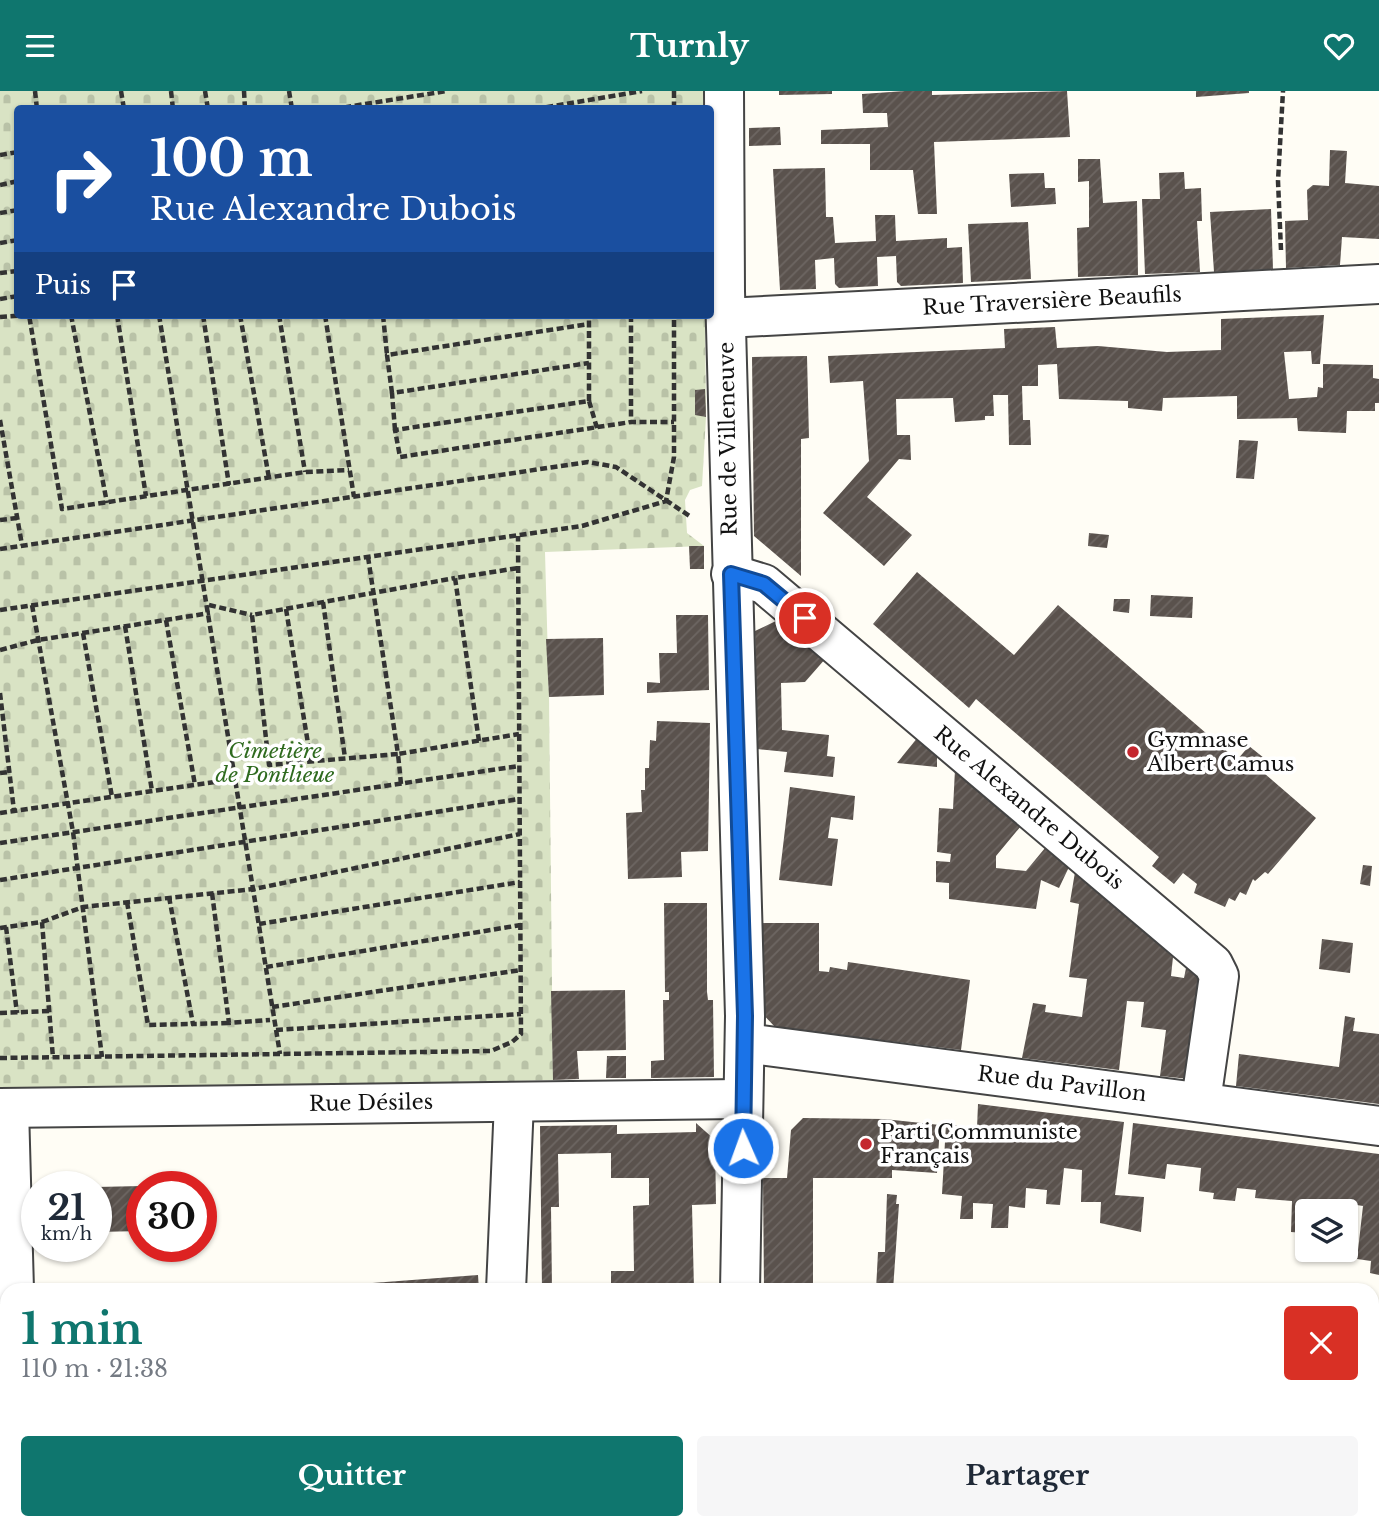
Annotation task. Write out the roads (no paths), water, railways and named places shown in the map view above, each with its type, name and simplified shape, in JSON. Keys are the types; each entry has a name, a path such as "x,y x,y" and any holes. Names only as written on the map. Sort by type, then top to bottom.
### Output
{"street":[{"name":"Rue de Villeneuve","path":"724,91 731,574 745,1043 741,1099 740,1283"},
{"name":"Rue Traversière Beaufils","path":"726,318 1379,284"},
{"name":"Rue Alexandre Dubois","path":"731,574 764,584 1213,964 1219,976 1201,1101"},
{"name":"Rue du Pavillon","path":"745,1043 1379,1126"},
{"name":"Rue Désiles","path":"4,1108 741,1099"},
{"path":"506,1283 514,1102"},
{"path":"4,1108 14,1283"}],"place":[{"name":"Gymnase Albert Camus","path":"1133,752"},
{"name":"Parti Communiste Français","path":"866,1144"}],"park label":[{"name":"Cimetière de Pontlieue","path":"275,763"}]}
